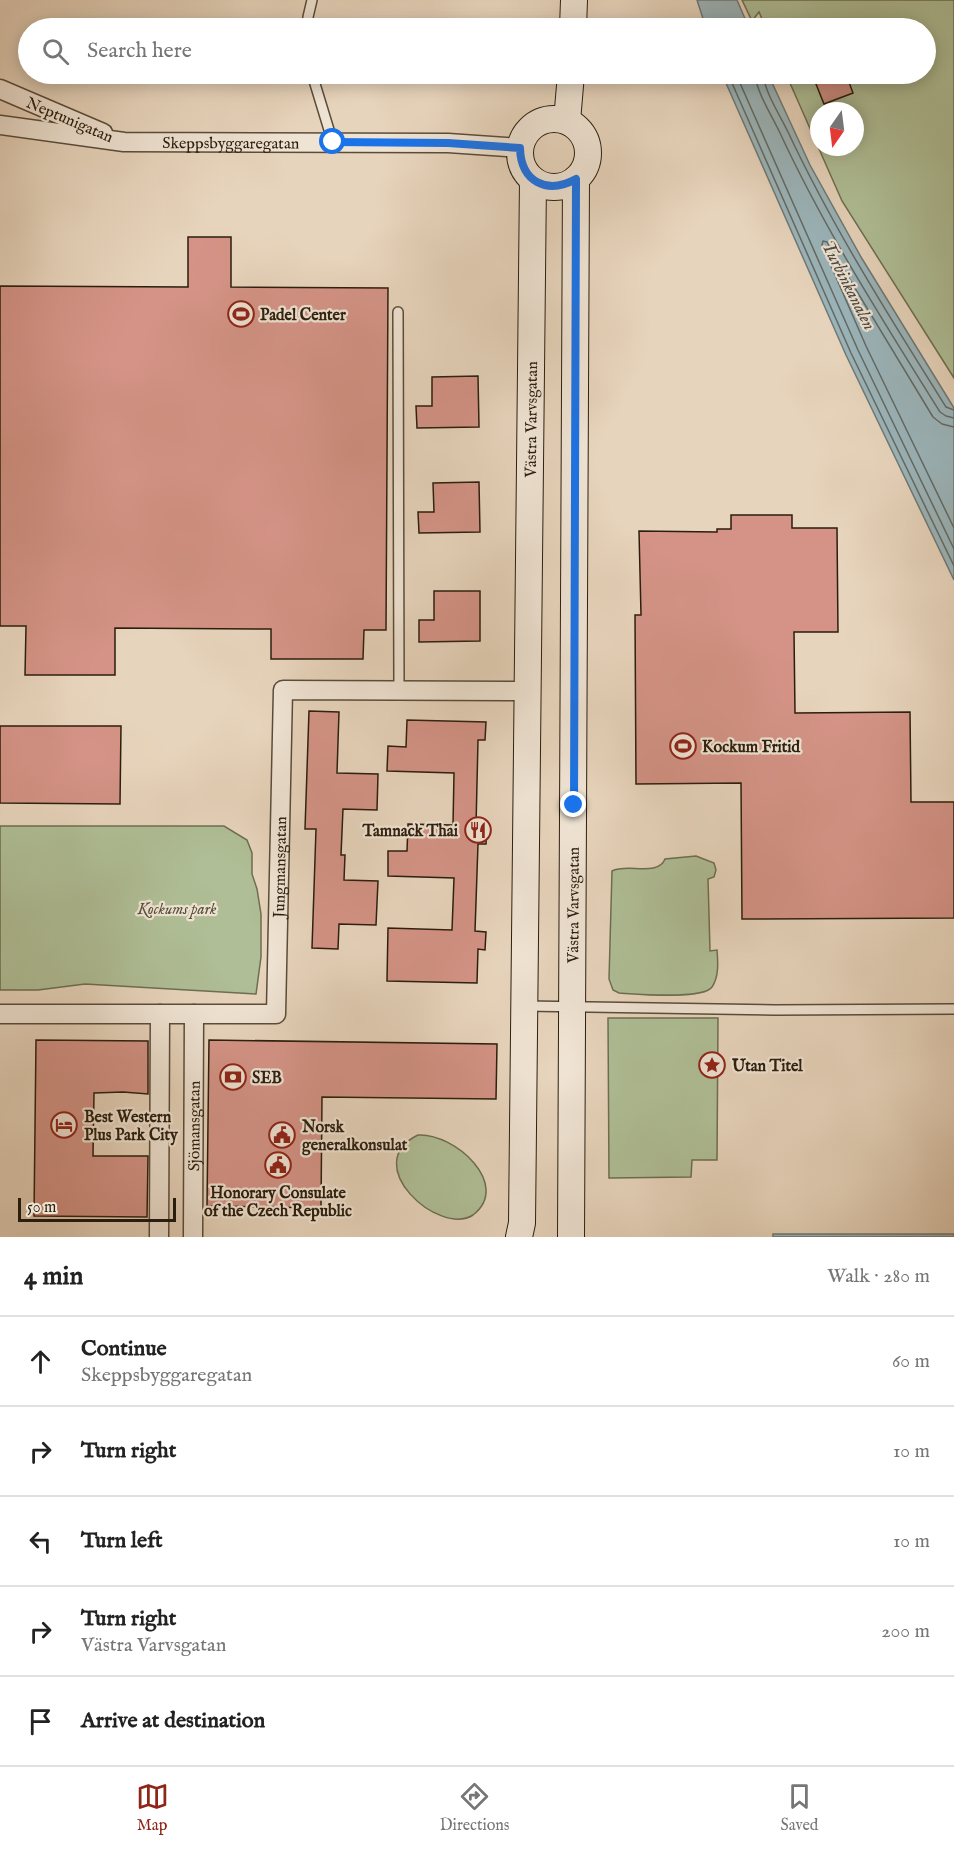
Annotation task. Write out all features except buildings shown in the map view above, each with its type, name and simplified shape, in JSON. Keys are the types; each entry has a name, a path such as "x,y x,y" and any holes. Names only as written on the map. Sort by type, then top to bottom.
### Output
{"street":[{"path":"573,18 574,0"},
{"path":"567,121 570,84"},
{"name":"Neptunigatan","path":"0,89 124,142"},
{"path":"550,118 567,121 577,127 588,146 588,158 584,169 576,179 554,187 533,180 525,171 520,160 522,139 538,122 550,118"},
{"name":"Neptunigatan","path":"0,125 124,142"},
{"name":"Skeppsbyggaregatan","path":"124,142 448,143 520,148"},
{"name":"Västra Varvsgatan","path":"572,1237 576,179"},
{"name":"Västra Varvsgatan","path":"519,1237 522,1223 525,1006 533,180"},
{"name":"Jungmansgatan","path":"0,1014 276,1014 283,690 528,691"},
{"name":"Sjömansgatan","path":"159,1237 160,1014"},
{"name":"Sjömansgatan","path":"193,1237 194,1014"}],"lane":[{"path":"308,18 312,0"},
{"path":"315,84 333,142"},
{"path":"398,312 399,690"},
{"path":"525,1006 775,1010 954,1009"}],"green space":[{"path":"742,0 954,0 954,378 842,201 822,156 864,156 864,102 810,102 810,128 790,84 936,84 936,18 762,18 759,12 754,18 751,18"},
{"name":"Kockums park","path":"0,826 224,826 247,840 252,853 252,874 261,914 261,957 256,994 85,984 38,990 0,990"},
{"path":"696,856 714,863 716,870 714,877 708,879 710,951 717,950 718,959 717,974 712,987 696,994 683,995 619,993 613,990 609,979 612,871 626,868 649,869 661,864 665,859"},
{"path":"608,1018 718,1018 717,1160 692,1160 691,1177 609,1178"},
{"path":"418,1135 448,1142 474,1163 482,1176 486,1190 483,1203 473,1215 458,1219 442,1216 425,1207 410,1194 400,1179 397,1163 402,1148"}],"water":[{"path":"697,0 737,0 745,18 703,18"},
{"name":"Turbinkanalen","path":"726,84 773,84 810,165 861,257 954,408 954,580 846,355"},
{"path":"773,1234 954,1234 954,1237 773,1237"}],"place":[{"name":"Padel Center","path":"241,314"},
{"name":"Kockum Fritid","path":"683,746"},
{"name":"Tamnack Thai","path":"478,830"},
{"name":"Utan Titel","path":"712,1065"},
{"name":"SEB","path":"233,1077"},
{"name":"Best Western Plus Park City","path":"64,1125"},
{"name":"Norsk generalkonsulat","path":"282,1135"},
{"name":"Honorary Consulate of the Czech Republic","path":"278,1165"}],"route":[{"path":"333,142 448,143 520,148 520,160 525,171 533,180 554,187 576,179 574,805"}]}
